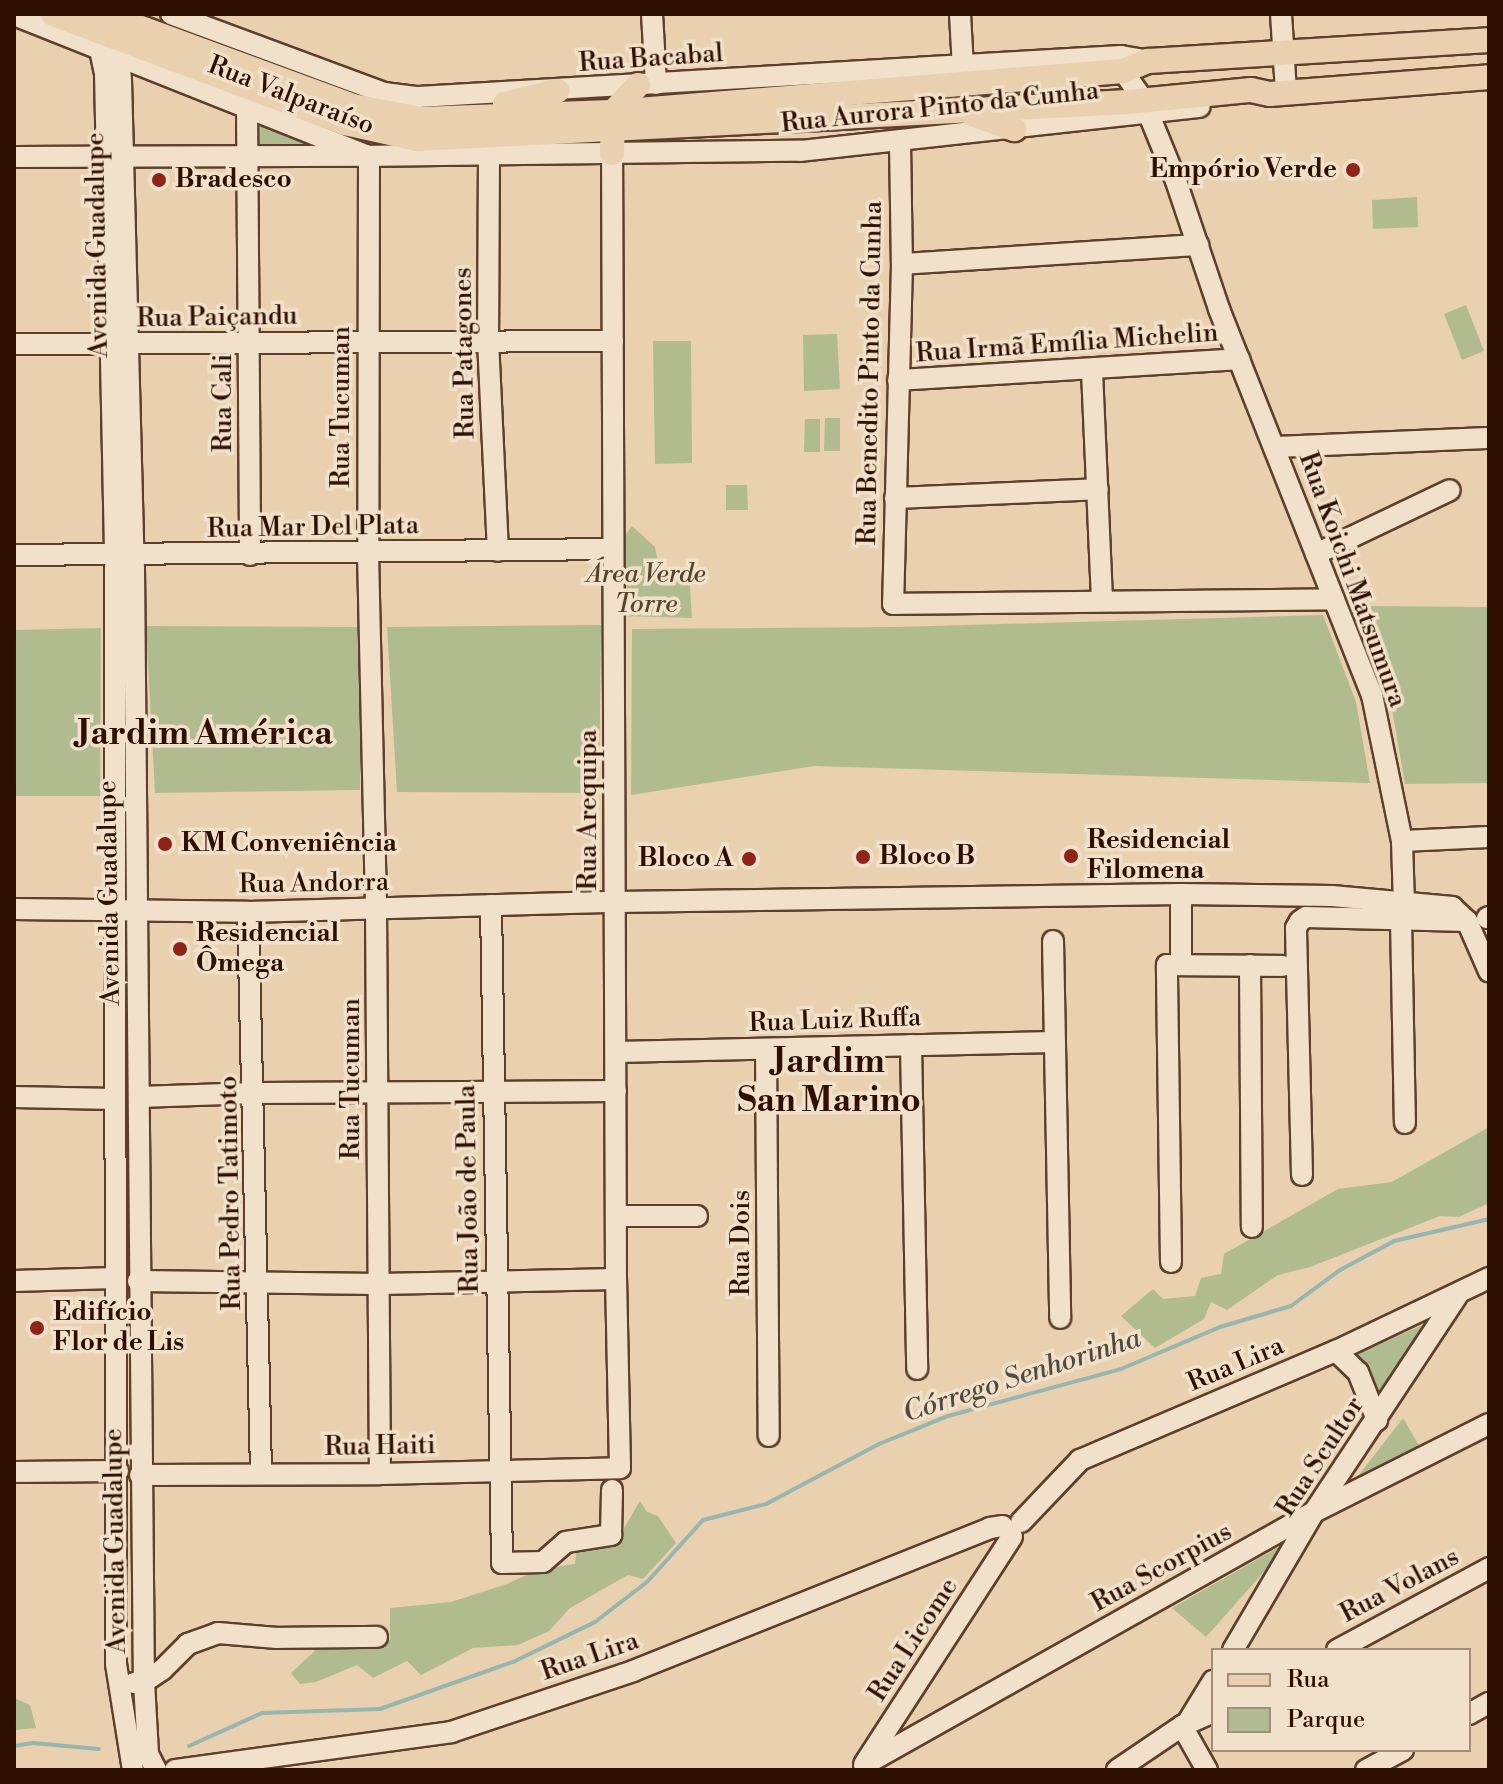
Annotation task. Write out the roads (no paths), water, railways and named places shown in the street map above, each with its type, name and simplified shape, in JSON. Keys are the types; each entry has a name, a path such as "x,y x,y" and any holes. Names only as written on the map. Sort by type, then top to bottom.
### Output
{"main road":[{"path":"53,14 111,32 166,34 353,106 419,119 612,131 1122,63 1489,40"},
{"path":"166,34 345,123 405,137 612,131 963,110 1147,111 1251,90 1278,93 1489,77"},
{"path":"612,131 647,84"},
{"path":"419,119 557,91"},
{"path":"963,110 1014,129"}],"street":[{"path":"647,84 652,14"},
{"path":"960,14 963,67"},
{"path":"1278,93 1284,51 1281,14"},
{"path":"14,15 111,32"},
{"name":"Avenida Guadalupe","path":"111,32 122,109 115,159"},
{"name":"Avenida Guadalupe","path":"111,32 105,73 115,159 124,554 126,911 115,1099 116,1664 133,1770"},
{"path":"122,109 166,34"},
{"name":"Rua Bacabal","path":"166,34 384,93 418,97 963,67 1122,63"},
{"name":"Rua Valparaíso","path":"166,34 247,108 369,156 489,155 612,131"},
{"name":"Rua Koichi Matsumura","path":"1122,63 1147,111 1239,359 1372,695 1402,841 1405,1123"},
{"name":"Rua Cali","path":"247,108 250,555"},
{"name":"Rua Aurora Pinto da Cunha","path":"612,131 800,151 1014,129 1147,111"},
{"name":"Rua Arequipa","path":"612,131 616,1279 620,1468"},
{"name":"Rua Benedito Pinto da Cunha","path":"900,142 902,264 893,604 1102,600"},
{"name":"Rua Patagones","path":"489,155 488,340 498,551"},
{"path":"14,157 369,156"},
{"name":"Rua Tucuman","path":"369,156 368,553 376,908 380,1474"},
{"path":"902,264 1198,245"},
{"name":"Rua Paiçandu","path":"14,344 613,341"},
{"name":"Rua Irmã Emília Michelin","path":"898,380 1092,371 1239,359"},
{"path":"1092,371 1102,600 1334,599"},
{"path":"1274,447 1489,438"},
{"path":"895,498 1098,489"},
{"path":"1316,554 1450,490"},
{"name":"Rua Mar Del Plata","path":"14,555 613,549"},
{"path":"1402,841 1489,837"},
{"path":"1181,965 1181,894 1332,896 1402,911"},
{"name":"Rua Andorra","path":"14,909 248,912 616,902 1181,894"},
{"name":"Rua João de Paula","path":"491,905 505,1564 543,1562 566,1542 611,1535 612,1490"},
{"path":"1302,1175 1296,928 1306,917 1446,905 1481,919 1489,971"},
{"name":"Avenida Guadalupe","path":"126,911 139,1097 138,1281 144,1682 148,1754 156,1770"},
{"name":"Rua Pedro Tatimoto","path":"248,912 255,1093 261,1474"},
{"path":"1053,941 1060,1318"},
{"path":"1171,1262 1167,965 1283,966"},
{"path":"1250,965 1252,1227"},
{"name":"Rua Luiz Ruffa","path":"616,1052 1055,1042"},
{"path":"911,1045 917,1369"},
{"name":"Rua Dois","path":"766,1049 769,1436"},
{"path":"139,1097 255,1093 616,1091"},
{"path":"14,1097 115,1099"},
{"path":"616,1216 697,1216"},
{"path":"14,1281 115,1278"},
{"name":"Rua Lira","path":"175,1770 451,1732 633,1671 990,1528 1012,1528 1080,1460 1336,1351 1457,1296 1489,1278"},
{"path":"138,1281 379,1284 616,1279"},
{"name":"Rua Scultor","path":"1240,1644 1314,1512 1457,1296"},
{"path":"1336,1351 1358,1372 1377,1420"},
{"name":"Rua Scorpius","path":"862,1768 1314,1512 1489,1424"},
{"name":"Rua Haiti","path":"140,1475 380,1474 620,1468"},
{"path":"14,1472 118,1471"},
{"name":"Rua Licome","path":"862,1768 1012,1528"},
{"name":"Rua Volans","path":"1341,1648 1489,1568"},
{"path":"116,1664 127,1681 144,1682 162,1670 188,1644 218,1633 277,1638 377,1637"},
{"path":"1184,1726 1211,1684"},
{"path":"905,1702 914,1717 934,1726"},
{"path":"1471,1713 1489,1703"},
{"path":"1117,1770 1184,1726 1211,1713"},
{"path":"1184,1726 1207,1770"},
{"path":"1366,1770 1399,1752"}],"waterway":[{"name":"Córrego Senhorinha","path":"189,1746 262,1713 380,1709 513,1662 595,1622 647,1582 703,1520 766,1504 879,1444 948,1416 1121,1369 1220,1327 1291,1306 1340,1270 1394,1241 1489,1219"},
{"name":"Córrego Senhorinha","path":"14,1746 33,1743 99,1749"}],"place":[{"name":"Empório Verde","path":"1353,170"},
{"name":"Bradesco","path":"159,180"},
{"name":"KM Conveniência","path":"165,844"},
{"name":"Residencial Filomena","path":"1071,856"},
{"name":"Bloco B","path":"863,857"},
{"name":"Bloco A","path":"749,859"},
{"name":"Residencial Ômega","path":"180,949"},
{"name":"Edifício Flor de Lis","path":"37,1328"}],"district":[{"name":"Jardim América","path":"205,735"},
{"name":"Jardim San Marino","path":"829,1082"}],"park label":[{"name":"Área Verde Torre","path":"646,590"}]}
